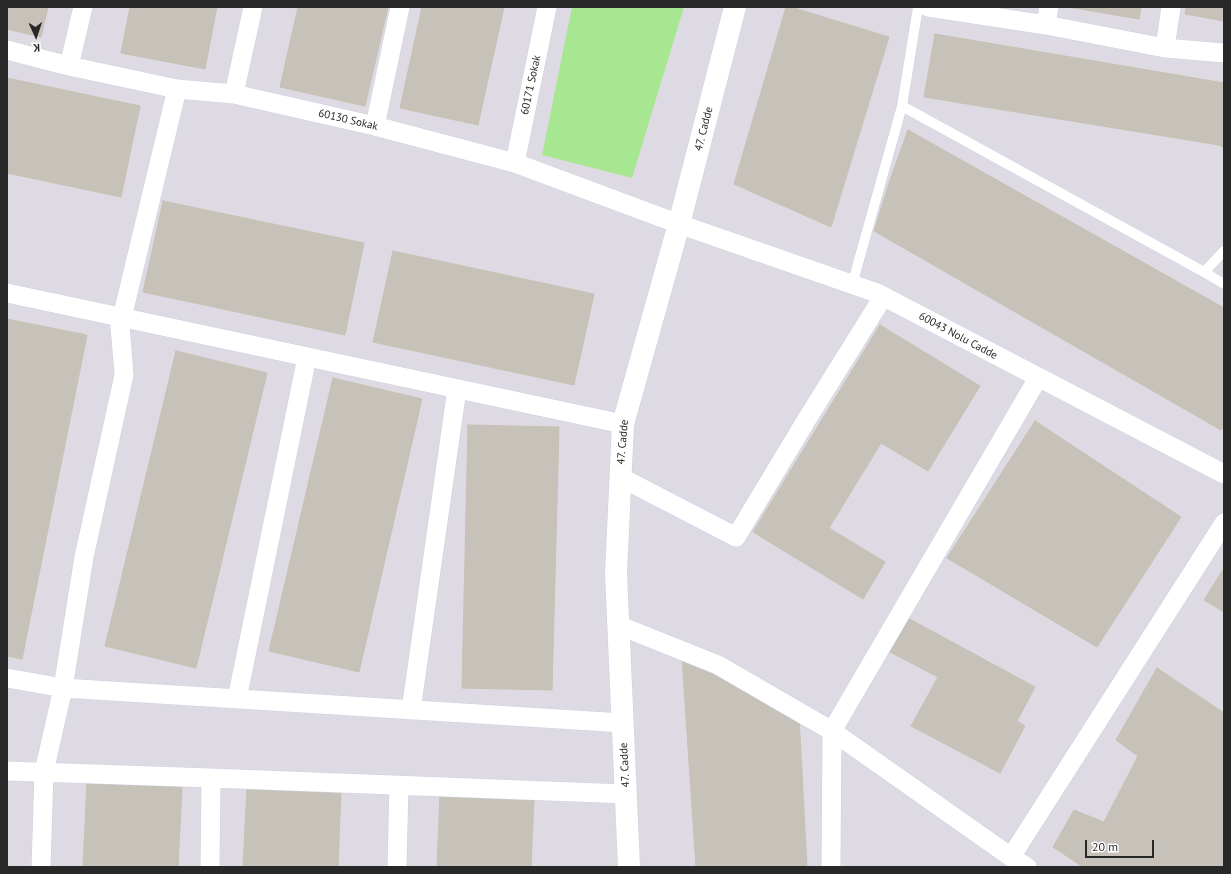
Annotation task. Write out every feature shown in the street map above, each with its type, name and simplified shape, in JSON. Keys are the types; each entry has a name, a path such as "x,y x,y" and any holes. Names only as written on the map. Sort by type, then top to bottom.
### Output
{"street":[{"path":"69,66 83,7"},
{"path":"234,94 253,7"},
{"path":"375,126 400,7"},
{"name":"60171 Sokak","path":"515,163 547,7"},
{"name":"47. Cadde","path":"629,867 616,573 623,424 679,224 735,7"},
{"path":"1165,48 1171,7"},
{"path":"935,8 1048,16 1165,48 1224,52"},
{"name":"60130 Sokak","path":"7,50 69,66 177,89 234,94 375,126 515,163 679,224"},
{"path":"41,867 44,772 63,688 84,557 124,375 120,326 177,89"},
{"name":"60043 Nolu Cadde","path":"679,224 877,293 1224,474"},
{"path":"7,293 623,424"},
{"path":"620,477 736,537 883,297"},
{"path":"237,699 307,357"},
{"path":"831,867 832,731 1038,378"},
{"path":"411,710 457,389"},
{"path":"1011,857 1224,523"},
{"path":"618,625 718,665 832,731 1027,867"},
{"path":"7,678 63,688 623,723"},
{"path":"7,771 626,794"},
{"path":"210,867 211,778"},
{"path":"396,867 399,785"}],"lane":[{"path":"852,285 902,106 918,7"},
{"path":"902,106 1224,284"},
{"path":"1204,272 1224,251"}],"shaded area":[{"path":"7,7 1224,7 1224,867 7,867"}],"green space":[{"path":"572,7 684,7 632,178 542,155"}],"building":[{"path":"7,7 48,7 41,37 7,29"},
{"path":"130,7 217,7 205,69 121,53"},
{"path":"298,7 388,7 365,106 280,87"},
{"path":"422,7 504,7 478,125 400,108"},
{"path":"786,7 791,7 889,37 831,227 734,184"},
{"path":"1068,7 1141,7 1139,19"},
{"path":"1186,7 1224,7 1224,21 1185,14"},
{"path":"935,34 1224,83 1224,148 1219,145 924,97"},
{"path":"7,78 140,106 121,197 7,173"},
{"path":"908,130 1224,308 1224,427 1221,430 874,231"},
{"path":"163,201 364,243 345,335 143,292"},
{"path":"393,251 594,294 574,385 373,342"},
{"path":"7,319 87,335 22,659 7,656"},
{"path":"880,325 980,386 928,471 881,443 829,528 885,562 863,599 753,532"},
{"path":"176,351 267,373 196,668 105,646"},
{"path":"333,378 422,399 359,672 269,651"},
{"path":"1035,421 1181,517 1097,647 947,558"},
{"path":"468,425 559,427 552,690 462,688"},
{"path":"1224,568 1224,612 1204,600"},
{"path":"906,617 1035,687 1017,721 1025,726 1000,773 911,726 938,677 888,651"},
{"path":"682,657 799,716 807,867 696,867"},
{"path":"1157,668 1224,713 1224,867 1083,867 1053,847 1074,810 1104,822 1138,756 1116,740"},
{"path":"87,782 182,787 178,867 83,867"},
{"path":"247,787 341,791 338,867 243,867"},
{"path":"440,793 534,797 531,867 437,867"}]}
